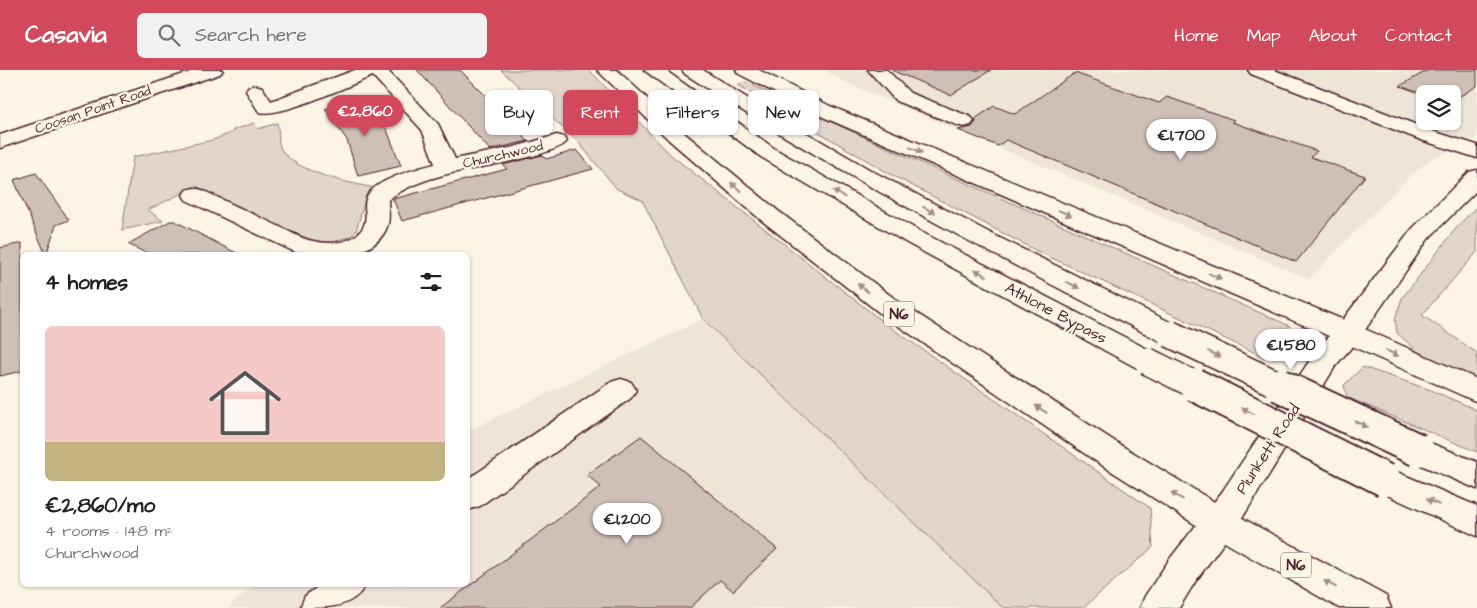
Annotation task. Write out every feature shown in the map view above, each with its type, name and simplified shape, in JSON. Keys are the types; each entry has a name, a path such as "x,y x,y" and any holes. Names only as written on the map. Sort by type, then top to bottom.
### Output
{"main road":[{"name":"Coosan Point Road","path":"0,142 214,70"},
{"path":"255,91 270,115 294,100 372,70"},
{"name":"Churchwood","path":"377,70 431,128 448,168"},
{"name":"N6","path":"606,70 676,136 769,215 890,308 1108,453 1219,522 1373,608"},
{"name":"Athlone Bypass","path":"653,70 768,153 915,238 1148,362 1385,480 1477,522"},
{"name":"Athlone Bypass","path":"691,70 728,95 831,157 981,238 1170,334 1477,476"},
{"path":"745,70 823,110 1348,333 1477,392"},
{"path":"877,70 903,97 964,121"},
{"path":"1257,70 1428,136 1477,152"},
{"path":"1329,98 1350,85"},
{"name":"Churchwood","path":"194,195 304,247 323,251 340,251 364,239 374,231 377,223 377,198 383,192 414,178 448,168 524,152 557,141"},
{"name":"Plunkett Road","path":"1158,608 1182,570 1234,502 1326,358 1348,333 1420,234 1477,177"},
{"path":"470,495 621,390"},
{"path":"318,608 345,587"}],"shaded area":[{"path":"501,70 589,70 608,90 563,90 563,128 553,119 553,90 522,90"},
{"path":"825,70 1477,70 1477,138 1431,159 1408,178 1309,279 844,82"},
{"path":"746,82 763,90 748,91 738,85"},
{"path":"819,116 1290,326 1264,357 1037,251 890,174 819,132"},
{"path":"638,121 648,131 648,135 652,135 671,155 883,322 1150,508 1153,547 1083,608 1003,608 703,319 642,200 617,189 571,135 638,135"},
{"path":"254,123 258,129 277,123 281,149 298,164 324,176 376,188 366,196 356,231 351,236 333,242 309,240 196,186 148,210 163,221 122,230 133,157 213,140 233,132 233,130"},
{"path":"1477,206 1477,252 1422,315 1477,353 1477,381 1442,366 1418,352 1397,333 1395,319 1402,298 1457,227"},
{"path":"703,319 1003,608 227,608 253,587 470,587 470,430"},
{"path":"1363,367 1431,390 1477,410 1477,452 1347,397 1344,385"}],"building":[{"path":"417,70 460,70 485,95 485,135 522,135 528,141 490,150"},
{"path":"891,70 991,70 951,95"},
{"path":"1428,70 1477,70 1477,86 1461,96 1461,85 1416,85 1416,92 1400,86"},
{"path":"1075,73 1159,103 1167,97 1234,120 1232,122 1317,151 1311,157 1365,176 1296,262 1006,140 998,146 958,130 972,127 976,122 975,119 994,106 1015,114"},
{"path":"362,99 387,130 401,166 358,176 347,140 325,109"},
{"path":"577,150 593,169 402,221 393,199 507,169 503,165 542,155 546,159"},
{"path":"36,173 69,220 56,225 47,252 45,252 14,180"},
{"path":"170,221 175,221 234,252 144,252 128,244"},
{"path":"22,243 22,252 20,252 20,371 0,376 0,248"},
{"path":"641,436 777,549 733,591 720,580 690,608 440,608 601,487 587,475"}]}
